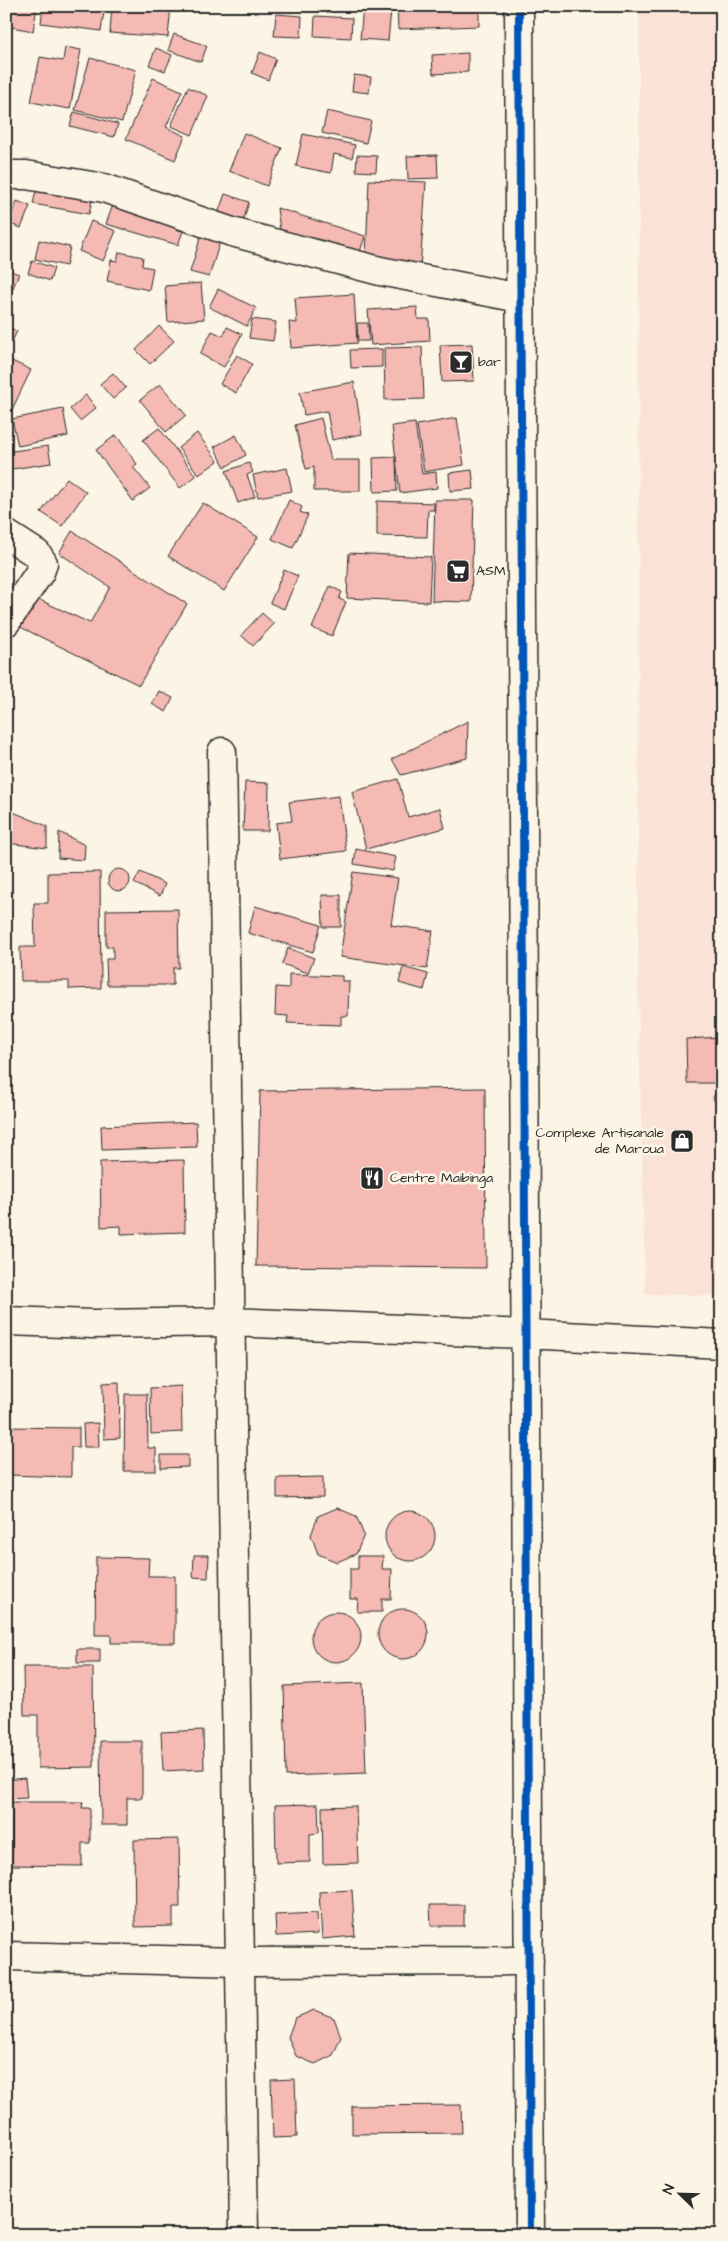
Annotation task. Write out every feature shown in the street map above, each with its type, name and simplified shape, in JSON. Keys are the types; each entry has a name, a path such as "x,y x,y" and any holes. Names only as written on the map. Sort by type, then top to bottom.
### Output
{"street":[{"path":"519,6 530,2235"},
{"path":"6,175 26,175 104,188 232,232 380,270 520,298"},
{"path":"6,534 37,554 42,563 40,572 6,622"},
{"path":"222,752 244,2235"},
{"path":"6,1321 94,1324 231,1322 722,1344"},
{"path":"6,1956 239,1962 529,1961"}],"shaded area":[{"path":"639,6 722,6 722,1296 645,1294 638,987"}],"building":[{"path":"6,6 37,6 33,31 6,26"},
{"path":"43,6 105,6 101,31 41,23"},
{"path":"112,6 171,6 168,37 110,33"},
{"path":"397,6 479,6 479,26 398,29"},
{"path":"363,7 391,10 388,41 360,39"},
{"path":"276,14 302,16 301,37 274,36"},
{"path":"315,16 352,18 351,38 314,36"},
{"path":"174,34 207,46 201,62 168,50"},
{"path":"65,47 81,50 70,109 31,102 40,57 63,61"},
{"path":"156,48 172,55 165,71 149,65"},
{"path":"260,52 276,59 268,80 252,73"},
{"path":"468,53 468,72 433,74 432,55"},
{"path":"90,58 136,70 122,122 75,110"},
{"path":"354,75 371,77 369,93 352,91"},
{"path":"153,78 182,91 166,127 185,136 175,160 126,139"},
{"path":"188,87 208,96 192,135 171,126"},
{"path":"327,111 371,121 366,143 322,133"},
{"path":"74,112 118,124 114,137 70,126"},
{"path":"244,133 282,148 267,186 229,171"},
{"path":"303,134 355,145 352,158 334,154 331,173 296,166"},
{"path":"6,142 11,143 7,165 6,165"},
{"path":"357,155 377,156 376,172 356,171"},
{"path":"437,155 438,178 408,179 407,156"},
{"path":"369,180 426,182 420,269 366,256"},
{"path":"37,186 93,196 89,214 33,204"},
{"path":"225,194 249,202 242,225 217,216"},
{"path":"17,201 30,206 21,228 8,223"},
{"path":"114,202 177,220 175,229 183,231 178,245 106,224"},
{"path":"277,208 365,236 359,255 280,230"},
{"path":"91,221 116,231 103,261 79,251"},
{"path":"203,229 222,235 209,277 190,272"},
{"path":"39,240 70,247 66,266 35,259"},
{"path":"119,252 143,257 142,266 153,268 149,290 107,281 111,260 117,261"},
{"path":"32,261 54,268 50,281 28,273"},
{"path":"6,269 19,274 6,304"},
{"path":"201,283 204,319 168,322 165,286"},
{"path":"218,289 256,308 247,326 209,307"},
{"path":"354,294 357,343 291,348 289,322 297,323 295,298"},
{"path":"417,307 418,319 429,319 430,341 371,345 368,310"},
{"path":"252,319 276,322 273,341 249,338"},
{"path":"357,323 368,323 369,341 358,341"},
{"path":"159,326 174,341 150,364 136,350"},
{"path":"6,327 17,331 12,342 6,339"},
{"path":"227,327 242,334 224,367 200,354 212,331 223,336"},
{"path":"472,344 474,381 442,382 440,345"},
{"path":"422,347 424,399 385,400 384,348"},
{"path":"382,349 382,367 351,368 350,350"},
{"path":"237,355 252,364 236,393 220,384"},
{"path":"12,361 31,370 7,420 6,374"},
{"path":"113,373 126,388 113,399 100,384"},
{"path":"354,382 362,434 332,440 327,411 304,415 300,392"},
{"path":"160,384 186,415 166,432 140,400"},
{"path":"86,395 96,408 80,421 70,409"},
{"path":"63,409 68,436 18,446 12,419"},
{"path":"321,418 331,460 360,460 360,491 314,491 314,467 306,469 295,425"},
{"path":"457,418 464,465 424,472 417,425"},
{"path":"415,423 422,474 436,472 437,488 400,493 392,426"},
{"path":"159,428 196,476 180,488 143,440"},
{"path":"197,433 218,461 199,475 178,448"},
{"path":"116,435 137,464 133,467 150,488 133,501 96,450"},
{"path":"236,435 246,455 225,467 214,447"},
{"path":"48,446 51,463 6,470 6,452"},
{"path":"396,457 397,491 374,492 373,458"},
{"path":"249,463 253,472 247,475 255,497 238,503 226,471"},
{"path":"287,468 292,491 258,497 253,475"},
{"path":"472,470 474,489 450,491 449,473"},
{"path":"67,478 86,492 62,526 41,512"},
{"path":"289,500 302,507 300,512 308,515 293,548 272,539"},
{"path":"435,500 474,500 471,602 432,601"},
{"path":"377,501 434,503 434,510 428,510 427,537 377,536"},
{"path":"203,503 258,537 224,591 168,556"},
{"path":"72,531 187,604 139,685 12,623 29,595 90,623 110,587 59,553"},
{"path":"349,553 431,557 429,602 347,598"},
{"path":"284,570 298,576 284,609 270,603"},
{"path":"330,586 342,592 339,599 346,602 332,636 312,628"},
{"path":"262,613 274,624 253,646 241,635"},
{"path":"159,691 173,698 166,712 152,704"},
{"path":"468,721 467,758 401,775 392,759"},
{"path":"398,779 408,817 440,808 445,828 366,849 352,792"},
{"path":"245,782 269,783 268,831 243,831"},
{"path":"339,796 346,851 280,859 276,823 292,821 289,802"},
{"path":"6,809 47,826 47,848 6,843"},
{"path":"59,832 85,845 84,860 58,858"},
{"path":"356,849 396,857 393,871 354,864"},
{"path":"119,869 127,872 130,880 127,888 119,891 111,888 108,880 111,872"},
{"path":"100,872 101,988 69,989 69,981 21,981 20,947 35,947 34,903 48,903 48,873"},
{"path":"140,872 165,884 160,896 134,883"},
{"path":"353,872 398,878 391,925 433,931 427,969 340,957"},
{"path":"322,895 341,895 341,927 323,927"},
{"path":"255,906 321,925 313,952 248,933"},
{"path":"178,909 179,968 173,968 173,985 107,985 106,959 113,959 113,947 106,947 106,910"},
{"path":"288,948 314,958 308,973 282,964"},
{"path":"403,967 428,974 424,990 399,983"},
{"path":"289,974 342,976 342,981 349,981 348,1016 341,1016 341,1025 287,1023 288,1016 275,1015 276,987 289,988"},
{"path":"722,1037 722,1114 713,1098 720,1083 687,1083 686,1039"},
{"name":"Centre Maibinga","path":"485,1088 486,1268 256,1266 260,1091"},
{"path":"196,1122 197,1147 102,1150 101,1126"},
{"path":"184,1160 185,1232 121,1234 121,1226 101,1227 100,1162"},
{"path":"119,1382 120,1438 104,1439 103,1383"},
{"path":"181,1386 182,1432 151,1434 150,1388"},
{"path":"125,1394 147,1394 148,1448 156,1448 156,1471 124,1471"},
{"path":"98,1423 99,1447 84,1447 83,1424"},
{"path":"7,1427 79,1428 79,1447 71,1447 71,1477 6,1475"},
{"path":"161,1455 188,1455 188,1467 161,1468"},
{"path":"323,1477 323,1497 277,1498 277,1478"},
{"path":"337,1508 356,1516 364,1535 356,1554 337,1562 318,1554 311,1535 318,1516"},
{"path":"405,1511 415,1511 428,1518 435,1531 435,1541 428,1554 415,1561 405,1561 396,1557 389,1550 385,1541 385,1531 389,1522 396,1515"},
{"path":"194,1555 209,1555 208,1578 193,1577"},
{"path":"358,1556 383,1556 382,1569 392,1569 391,1599 382,1599 382,1612 357,1612 358,1599 350,1599 350,1569 358,1569"},
{"path":"96,1557 149,1558 148,1576 175,1576 175,1643 111,1643 111,1635 95,1635"},
{"path":"398,1609 408,1609 421,1616 428,1629 428,1639 421,1652 408,1659 398,1659 389,1655 382,1648 378,1639 378,1629 382,1620 389,1613"},
{"path":"331,1612 341,1612 354,1619 361,1632 361,1642 354,1655 341,1662 331,1662 322,1658 315,1651 311,1642 311,1632 315,1623 322,1616"},
{"path":"77,1649 100,1649 100,1663 77,1663"},
{"path":"23,1667 93,1667 94,1767 38,1768 38,1715 24,1715"},
{"path":"363,1683 366,1773 286,1776 284,1686"},
{"path":"203,1730 204,1769 163,1771 161,1732"},
{"path":"100,1741 142,1741 142,1798 127,1798 127,1825 101,1825"},
{"path":"25,1778 27,1798 6,1799 6,1780"},
{"path":"12,1802 83,1802 82,1808 90,1808 90,1843 82,1843 82,1866 12,1865"},
{"path":"318,1804 319,1833 310,1834 310,1862 276,1863 275,1805"},
{"path":"356,1806 358,1863 323,1864 322,1807"},
{"path":"179,1839 180,1907 173,1907 173,1926 135,1927 134,1840"},
{"path":"352,1890 355,1936 322,1939 319,1892"},
{"path":"430,1905 464,1905 464,1926 431,1926"},
{"path":"317,1913 318,1934 276,1936 275,1915"},
{"path":"314,2010 334,2018 341,2037 333,2055 315,2064 296,2056 288,2037 295,2018"},
{"path":"295,2079 297,2137 273,2138 271,2080"},
{"path":"461,2105 462,2133 352,2134 352,2106"}],"cycle path":[{"path":"519,6 530,2235"}],"place":[{"name":"bar","path":"461,362"},
{"name":"ASM","path":"458,571"},
{"name":"Complexe Artisanale de Maroua","path":"682,1141"},
{"name":"Centre Maibinga","path":"372,1178"}]}
